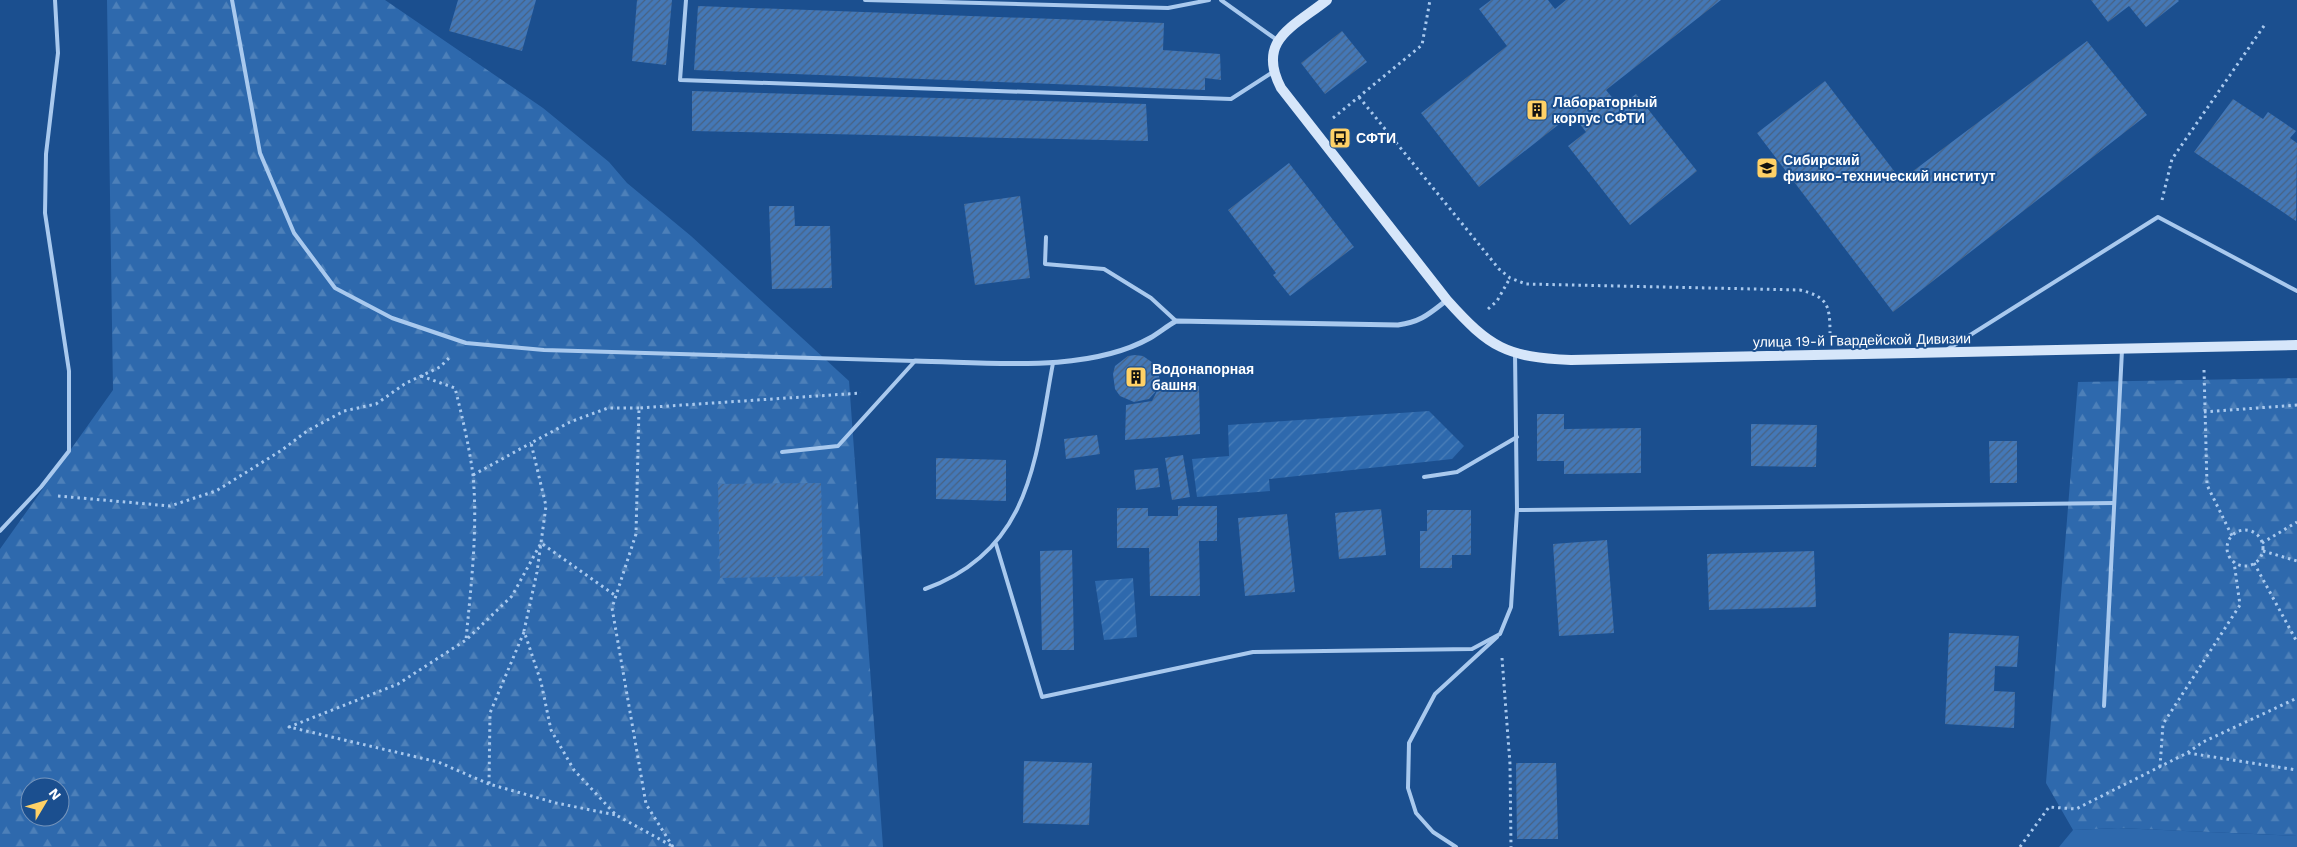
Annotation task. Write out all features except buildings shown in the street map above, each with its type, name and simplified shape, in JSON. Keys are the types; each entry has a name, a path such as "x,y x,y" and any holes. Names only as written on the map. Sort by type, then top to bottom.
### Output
{"street":[{"path":"1273,72 1272,53 1277,40 1327,0"},
{"name":"улица 19-й Гвардейской Дивизии","path":"1273,72 1281,88 1447,300 1470,325 1492,344 1515,353 1542,359 1571,360 2297,345"},
{"path":"915,361 1053,363 1122,349 1149,338 1176,321 1398,325 1425,318 1447,300"}],"lane":[{"path":"0,531 41,487 69,451 69,371 45,213 46,154 58,53 55,0"},
{"path":"232,0 260,154 294,233 335,288 392,318 466,343 544,350 915,361"},
{"path":"686,0 680,80 1231,99 1273,72"},
{"path":"865,0 1168,8 1209,0"},
{"path":"1221,0 1277,40"},
{"path":"1945,352 2158,217 2297,292"},
{"path":"1046,237 1045,264 1104,270 1151,298 1176,321"},
{"path":"2104,706 2122,348"},
{"path":"1456,847 1433,832 1416,813 1408,788 1409,743 1435,694 1500,634 1511,607 1517,510 1515,353"},
{"path":"782,452 838,446 915,361"},
{"path":"925,589 945,581 996,544 1016,513 1032,474 1053,363"},
{"path":"1424,477 1457,472 1517,437"},
{"path":"1517,510 2114,503"},
{"path":"996,544 1042,697 1253,652 1472,649 1500,634"}],"path":[{"path":"1315,132 1422,46 1430,0"},
{"path":"2158,217 2172,159 2266,23"},
{"path":"1358,97 1499,269 1510,278 1526,284 1800,290 1818,295 1825,302 1830,318 1829,354"},
{"path":"1470,325 1497,301 1510,278"},
{"path":"41,487 54,496 170,506 216,491 282,450 307,431 344,411 376,404 406,383 440,367 466,343"},
{"path":"2204,347 2207,485 2232,536"},
{"path":"421,376 455,388 473,475 474,552 466,640"},
{"path":"473,475 570,422 608,408 639,408 889,391"},
{"path":"2204,412 2297,404"},
{"path":"639,408 636,534 612,608 646,804 673,847"},
{"path":"489,784 490,713 524,631 546,506 531,443"},
{"path":"2262,542 2297,522"},
{"path":"2250,531 2255,533 2262,542 2263,551 2260,558 2254,564 2246,566 2234,562 2230,558 2227,546 2232,536 2238,532 2250,531"},
{"path":"541,543 616,596"},
{"path":"541,543 512,596 466,640 398,684 289,727 438,762 489,784 556,803 616,815"},
{"path":"2263,551 2297,561"},
{"path":"2160,767 2164,724 2240,605 2234,562"},
{"path":"2254,564 2297,642"},
{"path":"524,631 541,682 551,730 574,770 616,815 673,847"},
{"path":"1500,634 1510,764 1511,847"},
{"path":"2020,847 2049,807 2076,810 2187,753 2203,742 2297,698"},
{"path":"2187,753 2297,770"}],"green space":[{"path":"107,0 385,0 543,108 609,162 627,183 691,236 849,381 883,847 0,847 0,549 113,390"},
{"path":"2297,378 2297,836 2118,828 2073,830 2046,783 2078,382"},
{"path":"1429,411 1464,446 1452,459 1269,479 1270,491 1197,497 1192,459 1229,456 1228,425"},
{"path":"1133,578 1137,637 1104,640 1095,581"},
{"path":"2118,828 2297,836 2297,847 2059,847 2073,830"}],"place":[{"name":"Лабораторный корпус СФТИ","path":"1537,110"},
{"name":"СФТИ","path":"1340,138"},
{"name":"Сибирский физико-технический институт","path":"1767,168"},
{"name":"Водонапорная башня","path":"1136,377"}]}
